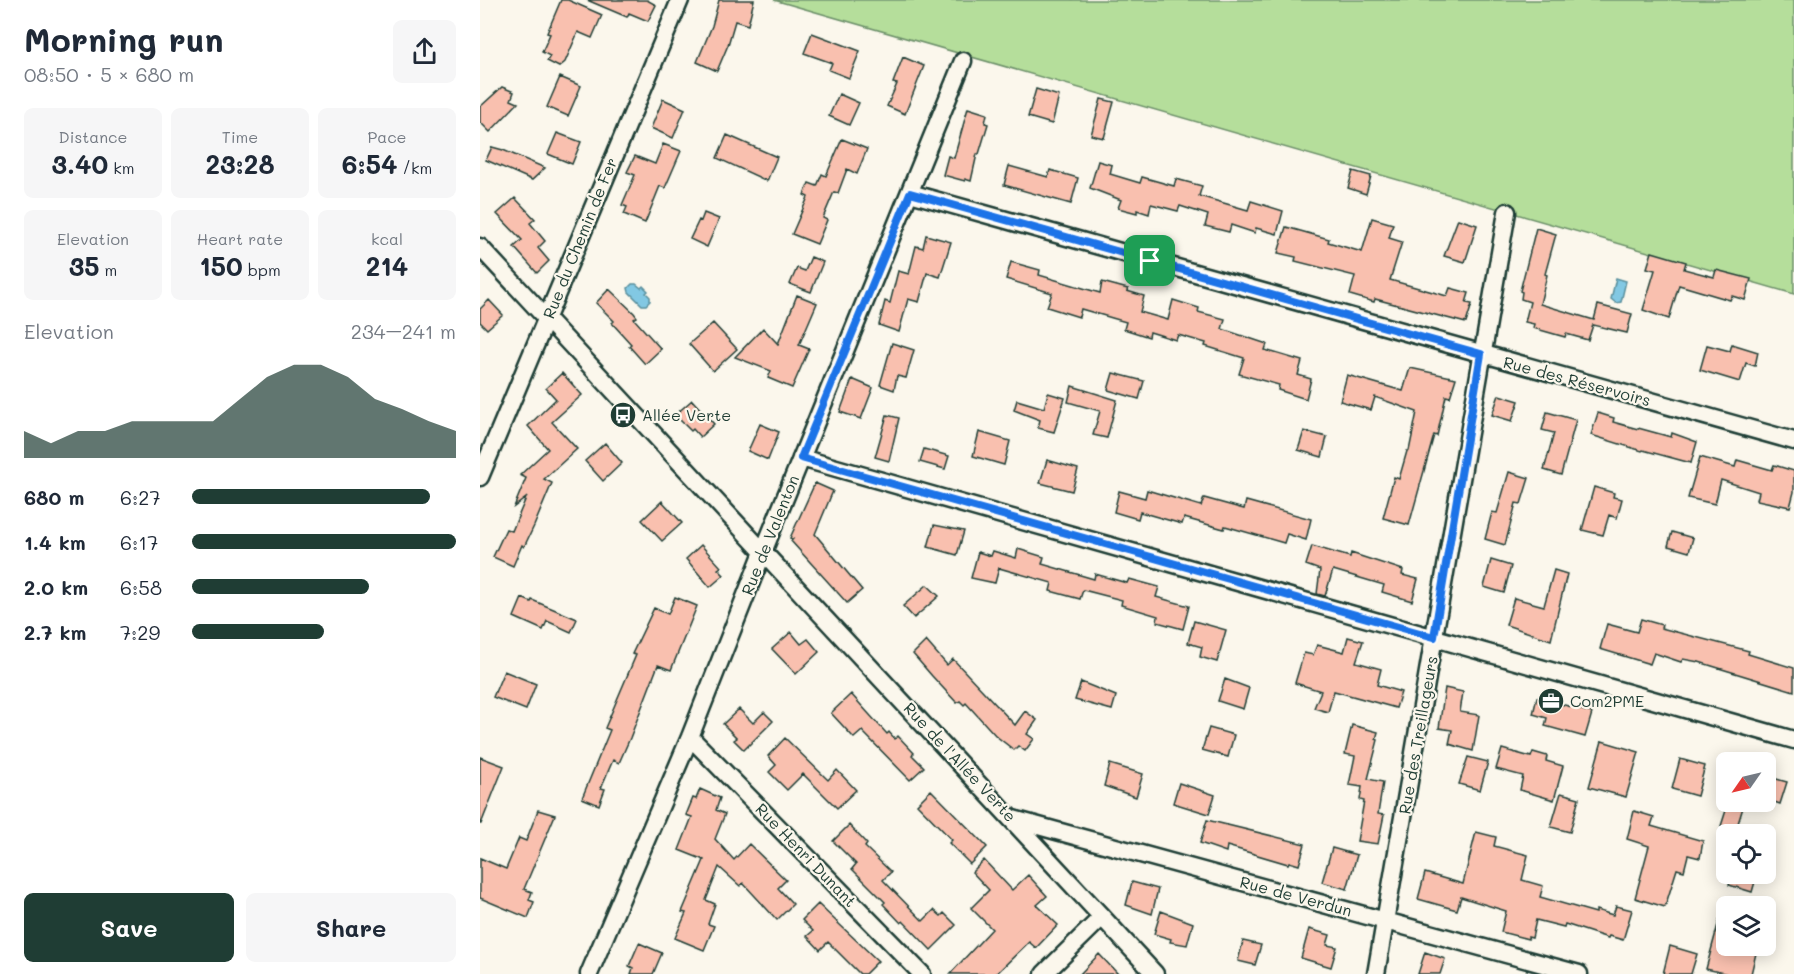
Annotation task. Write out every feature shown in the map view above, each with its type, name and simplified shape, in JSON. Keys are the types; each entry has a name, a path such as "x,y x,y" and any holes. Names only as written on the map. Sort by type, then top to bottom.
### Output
{"street":[{"name":"Rue du Chemin de Fer","path":"480,477 680,0"},
{"name":"Rue de Valenton","path":"589,974 690,737 963,61"},
{"name":"Rue des Réservoirs","path":"910,193 1794,441"},
{"name":"Rue des Treillageurs","path":"1376,974 1507,212"},
{"path":"480,247 763,552"},
{"path":"801,458 1794,740"},
{"name":"Rue de l'Allée Verte","path":"763,552 1155,974"},
{"name":"Rue Henri Dunant","path":"690,737 922,974"},
{"name":"Rue de Verdun","path":"1013,819 1579,974"},
{"path":"1044,974 1102,917"}],"green space":[{"path":"774,0 1794,0 1794,294"}],"water":[{"path":"1616,278 1626,281 1621,302 1616,303 1611,299"},
{"path":"632,284 641,288 643,286 648,291 646,293 650,301 646,305 642,305 629,292 628,288"}],"building":[{"path":"561,0 568,0 602,15 592,38 578,32 565,62 559,67 547,61 550,56 542,52 550,34 547,33"},
{"path":"587,0 647,0 656,5 648,21 629,13 627,17"},
{"path":"719,0 754,0 748,25 735,21 717,71 697,62 712,26"},
{"path":"812,33 860,51 849,78 829,70 832,63 804,53"},
{"path":"903,57 924,66 905,114 887,106 897,84 893,83"},
{"path":"560,77 581,86 568,116 547,107"},
{"path":"502,87 514,92 511,100 518,103 490,132 480,122 480,107"},
{"path":"1036,89 1059,96 1052,124 1028,117"},
{"path":"839,94 859,103 849,125 829,116"},
{"path":"663,99 685,109 673,138 651,128"},
{"path":"1101,99 1114,102 1104,138 1091,135"},
{"path":"968,108 987,114 985,123 988,124 979,154 977,154 971,181 965,179 965,181 943,175 948,156 954,158"},
{"path":"557,133 581,142 572,164 548,154"},
{"path":"727,135 777,157 767,181 717,158"},
{"path":"842,139 867,149 857,174 847,169 838,193 834,192 823,218 827,220 817,244 792,234 808,197 804,195 809,183 817,186 822,174 826,176"},
{"path":"663,144 681,151 665,188 660,186 645,223 624,214 627,207 622,205 635,175 627,172 635,156 655,164"},
{"path":"492,147 545,168 532,180 486,160"},
{"path":"1098,161 1112,165 1110,174 1140,183 1142,177 1174,186 1176,179 1202,186 1199,196 1248,210 1251,201 1283,211 1277,234 1256,228 1255,233 1231,225 1229,232 1205,226 1208,215 1180,206 1178,211 1151,204 1149,214 1118,208 1121,200 1090,188"},
{"path":"1009,166 1048,177 1050,170 1078,178 1071,204 1004,185"},
{"path":"1353,171 1371,176 1366,194 1348,188"},
{"path":"515,198 535,219 530,223 545,241 538,248 549,261 537,273 514,247 522,240 497,214"},
{"path":"704,213 719,219 707,247 690,239"},
{"path":"1372,218 1393,224 1389,238 1402,242 1390,280 1447,296 1450,288 1469,293 1466,303 1472,304 1466,323 1375,299 1374,302 1350,295 1355,276 1295,261 1296,257 1278,253 1286,227 1329,239 1328,242 1362,252"},
{"path":"1458,219 1477,225 1465,262 1444,256"},
{"path":"1536,228 1556,234 1545,274 1547,275 1540,304 1594,320 1598,305 1632,314 1627,333 1593,325 1588,340 1566,334 1565,337 1533,328 1534,324 1525,322 1530,302 1521,299 1522,292 1520,291"},
{"path":"926,235 951,242 940,277 927,273 919,302 908,299 899,332 879,325 885,301 890,303 898,271 909,274 916,246 923,248"},
{"path":"1652,252 1686,262 1684,269 1714,277 1716,270 1751,279 1745,300 1732,296 1730,300 1679,285 1669,319 1643,310 1655,270 1647,268"},
{"path":"811,257 823,262 811,292 790,284 797,268 805,271"},
{"path":"1011,262 1040,270 1039,275 1100,293 1102,282 1128,289 1127,291 1144,296 1140,312 1168,320 1173,300 1199,308 1198,312 1225,319 1222,329 1267,344 1265,350 1302,361 1298,375 1311,379 1306,399 1278,390 1279,385 1239,374 1244,358 1205,346 1206,343 1178,335 1176,340 1150,332 1149,337 1124,329 1126,322 1081,309 1079,317 1047,307 1052,293 1006,279"},
{"path":"609,289 634,313 637,317 634,319 661,349 645,364 612,323 614,321 596,303"},
{"path":"797,295 817,303 799,345 809,349 792,388 768,378 771,371 735,357 763,328 778,344"},
{"path":"489,300 503,315 487,329 480,322 480,309"},
{"path":"713,323 737,349 713,371 689,344"},
{"path":"892,343 914,350 906,378 897,376 894,390 880,385"},
{"path":"1732,344 1758,352 1755,366 1746,363 1740,382 1700,370 1707,345 1730,351"},
{"path":"1410,368 1456,378 1450,397 1446,396 1437,436 1434,435 1409,525 1383,518 1394,477 1399,479 1407,451 1409,451 1417,412 1375,397 1371,410 1340,401 1347,375 1403,391"},
{"path":"562,373 582,395 552,422 577,449 544,479 552,483 534,526 513,566 493,557 506,529 512,531 526,498 514,507 526,478 520,475 548,449 528,426 556,399 546,388"},
{"path":"1113,373 1144,381 1139,399 1108,390"},
{"path":"852,379 873,388 861,419 840,412"},
{"path":"1072,386 1117,400 1107,438 1093,435 1100,411 1068,402"},
{"path":"1048,393 1065,398 1054,432 1038,428 1040,420 1014,410 1017,400 1044,408"},
{"path":"1499,395 1519,401 1512,421 1492,415"},
{"path":"692,400 714,424 700,437 675,415"},
{"path":"1547,412 1576,420 1561,475 1544,470 1554,433 1542,430"},
{"path":"1598,413 1614,418 1613,422 1671,437 1672,433 1697,442 1691,463 1591,435"},
{"path":"887,415 899,418 889,461 875,457"},
{"path":"760,424 779,432 768,460 748,451"},
{"path":"1304,431 1327,437 1322,457 1298,450"},
{"path":"979,432 1010,441 1004,465 973,456"},
{"path":"605,443 622,463 603,481 585,461"},
{"path":"924,449 949,456 945,469 920,462"},
{"path":"1700,457 1735,467 1737,460 1772,470 1774,465 1794,471 1794,492 1790,507 1757,500 1759,492 1721,480 1715,504 1688,498"},
{"path":"1047,460 1078,469 1072,491 1040,483"},
{"path":"1509,472 1529,478 1521,504 1516,503 1505,545 1485,539 1492,512 1497,513"},
{"path":"815,483 833,491 815,534 862,590 847,603 790,538"},
{"path":"1594,487 1614,493 1613,497 1622,499 1617,518 1609,515 1603,535 1582,530"},
{"path":"1147,490 1201,506 1204,498 1244,509 1246,501 1311,519 1306,540 1287,534 1284,543 1225,526 1224,529 1184,518 1182,524 1140,512 1138,519 1114,512 1119,491 1145,498"},
{"path":"662,501 682,523 662,541 642,520"},
{"path":"934,525 964,531 957,555 928,547"},
{"path":"1672,532 1693,538 1689,552 1668,546"},
{"path":"701,545 721,567 718,569 724,575 710,587 686,559"},
{"path":"1312,546 1350,557 1351,553 1403,570 1402,575 1418,579 1412,601 1382,592 1384,585 1333,570 1325,596 1317,594 1320,570 1306,565"},
{"path":"1018,549 1044,557 1042,564 1094,579 1095,574 1127,583 1129,579 1159,587 1156,597 1189,606 1183,629 1157,622 1158,616 1121,605 1122,600 1083,590 1080,599 1050,591 1052,583 999,568 995,583 971,578 978,552 991,556 993,551 1016,558"},
{"path":"1491,560 1511,566 1504,593 1484,587"},
{"path":"1554,570 1567,574 1551,640 1506,625 1514,598 1544,606"},
{"path":"927,585 939,596 914,618 903,606"},
{"path":"675,597 697,606 671,670 658,665 619,763 613,760 601,788 605,789 599,805 582,798 610,730 605,728 636,655 632,654 654,608 668,614"},
{"path":"522,598 577,619 571,632 547,621 543,630 514,617"},
{"path":"1641,619 1662,625 1661,628 1749,651 1748,654 1794,668 1794,691 1699,662 1683,659 1681,662 1654,653 1650,664 1600,649 1607,624 1637,632"},
{"path":"1194,621 1226,630 1217,662 1200,657 1202,647 1188,643"},
{"path":"791,632 801,644 808,639 819,652 796,674 772,649"},
{"path":"1348,637 1363,641 1356,662 1381,669 1377,685 1401,692 1396,708 1334,691 1328,712 1314,708 1321,691 1295,683 1304,653 1313,655 1317,645 1344,652"},
{"path":"926,641 947,665 953,659 1015,725 1025,711 1037,720 1027,734 1034,739 1025,751 1018,746 1014,750 996,736 966,703 964,705 960,701 957,703 932,676 913,654"},
{"path":"504,671 536,684 526,710 493,697"},
{"path":"1225,679 1249,688 1243,709 1218,701"},
{"path":"1081,682 1116,696 1112,710 1075,700"},
{"path":"1445,688 1463,692 1460,712 1479,715 1473,751 1449,744 1452,730 1439,728"},
{"path":"851,694 887,734 889,732 895,739 898,736 924,767 910,780 862,731 854,738 831,713"},
{"path":"1537,697 1592,713 1585,737 1545,726 1547,718 1533,714"},
{"path":"739,709 753,723 764,712 773,721 744,750 734,740 737,738 723,724"},
{"path":"1352,725 1378,732 1368,779 1383,782 1378,814 1384,815 1378,844 1357,841 1364,801 1360,800 1362,787 1349,785 1355,756 1345,754"},
{"path":"1209,728 1234,735 1228,757 1202,750"},
{"path":"785,738 828,780 837,770 856,790 837,808 803,774 787,790 769,772 776,765 768,756"},
{"path":"1602,741 1639,752 1626,797 1589,787"},
{"path":"1502,749 1531,757 1533,752 1547,756 1546,761 1563,766 1554,800 1520,790 1523,776 1496,769"},
{"path":"480,757 504,766 481,824 480,824"},
{"path":"1468,757 1488,762 1480,790 1459,784"},
{"path":"1680,759 1705,766 1697,796 1672,789"},
{"path":"1110,764 1143,774 1136,797 1104,786"},
{"path":"1776,779 1787,782 1780,804 1776,803"},
{"path":"1179,783 1215,795 1209,814 1173,803"},
{"path":"700,789 720,798 716,810 725,814 715,839 734,860 749,844 786,880 778,888 793,904 777,920 743,883 740,886 719,867 706,900 715,904 708,924 714,926 704,950 675,938 686,913 682,912 704,860 679,850 692,817 686,815 693,798 696,799"},
{"path":"931,790 987,847 970,864 949,843 952,840 917,804"},
{"path":"1561,793 1579,798 1570,832 1551,827"},
{"path":"538,810 555,815 524,889 532,892 529,900 534,902 528,918 480,898 480,858 506,869 519,838 526,841"},
{"path":"1634,811 1654,817 1651,826 1703,841 1700,858 1688,855 1684,871 1677,869 1665,907 1635,898 1649,846 1627,839"},
{"path":"1725,812 1742,812 1738,824 1722,824"},
{"path":"1207,820 1305,844 1299,865 1289,862 1288,864 1227,846 1226,852 1200,843"},
{"path":"849,825 867,844 865,847 891,872 883,880 923,921 934,910 941,916 944,913 956,925 931,950 883,904 885,902 852,869 856,864 833,841"},
{"path":"1476,832 1496,837 1494,846 1528,855 1522,880 1543,886 1540,897 1596,913 1596,910 1613,915 1616,906 1632,910 1623,940 1609,936 1608,938 1565,924 1564,927 1536,920 1532,938 1528,937 1528,939 1501,932 1506,911 1461,897 1457,910 1418,899 1425,873 1463,884"},
{"path":"1332,848 1357,855 1347,889 1322,882"},
{"path":"984,860 1012,890 1028,875 1047,896 1037,905 1058,925 1036,948 1029,942 996,974 950,974 992,929 971,908 989,890 972,872"},
{"path":"1132,882 1158,889 1152,914 1126,905"},
{"path":"1729,884 1754,884 1752,892"},
{"path":"818,904 878,961 865,974 860,974 828,942 820,950 807,936 813,931 802,920"},
{"path":"1161,911 1193,923 1187,945 1170,942 1171,939 1154,934"},
{"path":"1309,929 1330,935 1327,945 1337,947 1331,967 1301,958"},
{"path":"1716,932 1716,956 1755,956 1751,974 1728,974 1706,969"},
{"path":"1243,941 1261,945 1255,965 1238,961"},
{"path":"639,943 662,953 653,974 631,974 633,968 629,966"},
{"path":"1670,946 1697,954 1691,974 1663,974"},
{"path":"1425,952 1445,959 1440,974 1418,974"},
{"path":"1099,954 1118,974 1080,974"}],"place":[{"name":"Allée Verte","path":"623,415"},
{"name":"Com2PME","path":"1551,701"}],"route":[{"path":"910,193 1150,261 1481,354 1434,637 801,458 910,193"}]}
